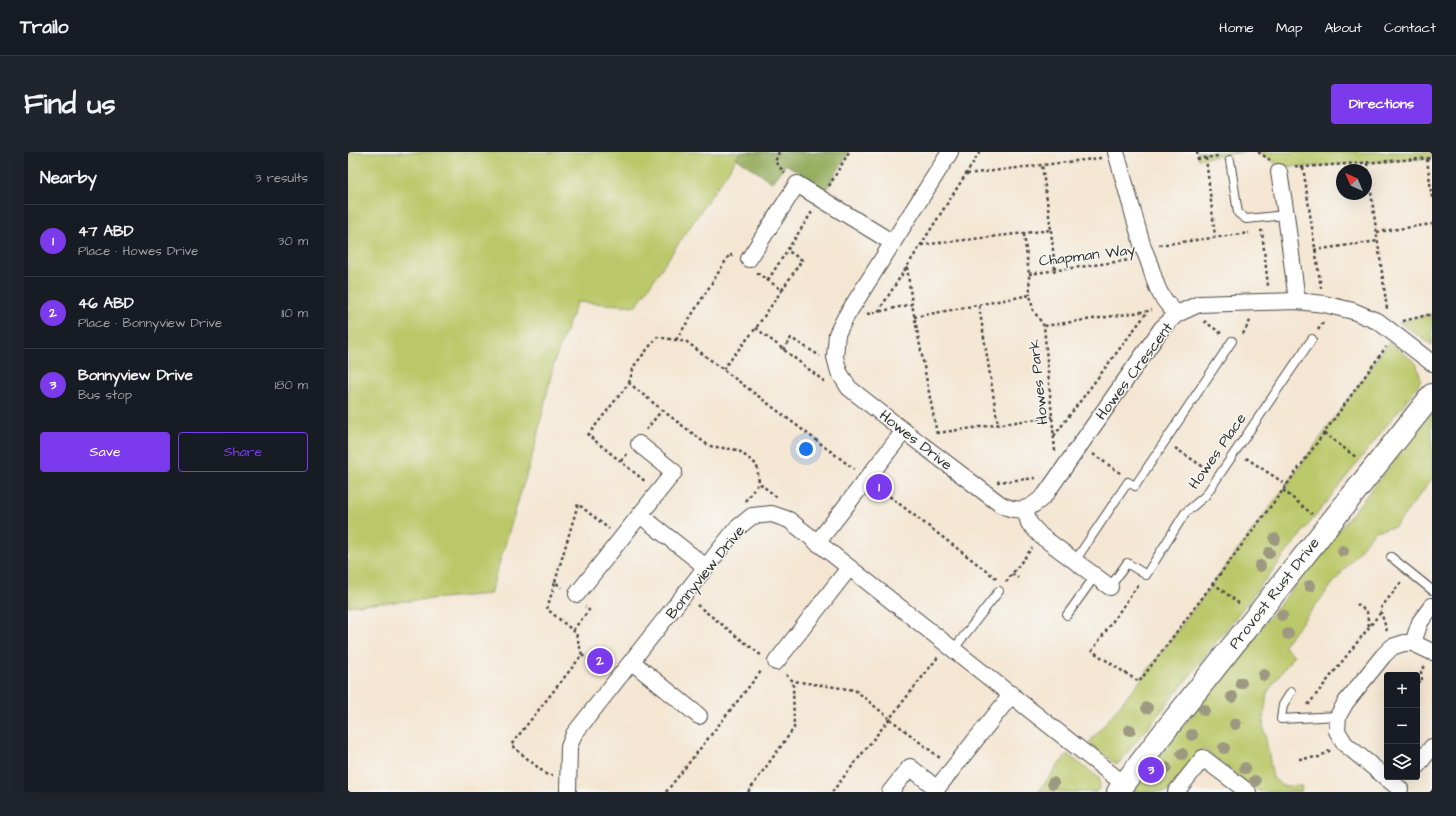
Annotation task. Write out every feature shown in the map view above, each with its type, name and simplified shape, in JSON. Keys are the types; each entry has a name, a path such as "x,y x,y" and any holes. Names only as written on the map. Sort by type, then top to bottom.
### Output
{"street":[{"name":"Howes Drive","path":"950,152 837,334 835,357 839,372 849,388 942,461 1005,507 1010,510 1025,509"},
{"path":"1116,154 1158,290 1177,309"},
{"path":"1280,166 1297,302"},
{"path":"747,263 797,184 893,243"},
{"name":"Howes Crescent","path":"1025,509 1035,505 1045,495 1162,328 1177,309 1199,304 1297,302 1324,304 1353,311 1388,329 1432,363"},
{"name":"Provost Rust Drive","path":"1121,788 1432,395"},
{"path":"817,543 904,431"},
{"path":"575,597 674,472 638,442"},
{"path":"1025,509 1029,522 1041,536 1110,587"},
{"name":"Bonnyview Drive","path":"568,785 569,747 574,734 736,529 752,516 772,514 789,520 950,648 1012,694 1121,788"},
{"path":"640,515 706,567"},
{"path":"770,665 849,568"},
{"path":"1413,643 1420,622 1432,606"},
{"path":"1402,786 1345,744 1337,731 1338,716 1346,702 1392,647 1404,643 1413,643 1430,657"},
{"path":"632,662 699,716"},
{"path":"890,792 910,767 935,790 1012,694"},
{"path":"1420,762 1432,747"},
{"path":"1176,792 1203,758 1248,792"}],"lane":[{"path":"1230,160 1238,213 1246,219 1286,215"},
{"name":"Howes Place","path":"1146,575 1185,512 1205,496 1312,339"},
{"path":"1075,561 1128,482 1135,486 1232,341"},
{"path":"1391,557 1432,590"},
{"path":"1110,587 1127,563 1146,575"},
{"path":"1066,615 1095,576"},
{"path":"950,648 1002,588"},
{"path":"1291,692 1283,705 1282,719 1338,716"}],"path":[{"path":"779,152 775,162 797,184"},
{"path":"768,280 788,251 849,152"},
{"path":"912,304 878,312 980,152"},
{"path":"1258,152 1280,166 1303,167 1432,158"},
{"path":"966,174 1116,154"},
{"path":"1206,158 1215,236"},
{"path":"1427,159 1432,198"},
{"path":"1367,163 1377,232 1388,329"},
{"path":"1042,165 1055,270"},
{"path":"1303,167 1314,250 1324,304 1328,314 1312,339"},
{"path":"1377,232 1432,224"},
{"path":"921,245 1051,230"},
{"name":"Chapman Way","path":"1029,274 1262,231 1265,303"},
{"path":"1024,234 1030,295 1033,310 1044,326"},
{"path":"1314,250 1378,241"},
{"path":"723,369 756,328 802,260 788,251"},
{"path":"676,340 730,254 747,263 782,290"},
{"path":"907,267 914,317 942,461"},
{"path":"914,317 979,306 1030,295"},
{"path":"1177,309 1232,341 1242,334 1265,303"},
{"path":"979,306 998,425"},
{"name":"Howes Park","path":"1058,476 1044,326 1148,311 1177,309"},
{"path":"1054,437 1148,311"},
{"path":"1146,575 1092,651 1139,682 1324,433 1388,329 1399,322 1432,314"},
{"path":"756,328 832,387 849,388"},
{"path":"650,485 588,435 629,384 634,366 657,337 687,342 998,580"},
{"path":"783,350 791,338 823,358 835,357"},
{"path":"629,384 709,446 738,450 758,465 760,483 792,510 789,520"},
{"path":"621,461 638,442 662,410"},
{"path":"937,433 1052,417"},
{"path":"1324,433 1373,470"},
{"path":"1165,442 1218,477"},
{"path":"1079,445 1128,478 1128,482"},
{"path":"1235,451 1287,484"},
{"path":"973,484 1058,476"},
{"path":"1283,490 1327,526"},
{"path":"614,533 578,504 547,609 576,633 582,655 616,682"},
{"path":"1002,588 1041,536"},
{"path":"1392,647 1380,609 1410,572"},
{"path":"1012,574 1018,578"},
{"path":"555,582 589,610 572,630"},
{"path":"1213,583 1255,617"},
{"path":"1357,604 1367,612 1369,628"},
{"path":"1298,718 1381,612"},
{"path":"832,792 889,718 890,719 950,648"},
{"path":"568,785 553,774 547,775 511,745 582,655"},
{"path":"1420,681 1422,680 1421,672 1430,657"},
{"path":"666,792 770,665"},
{"path":"748,792 794,728 794,681"},
{"path":"890,719 953,768"},
{"path":"1299,758 1319,757 1345,744"}],"green space":[{"path":"348,152 741,152 636,306 577,302 554,362 535,446 490,594 348,606"},
{"path":"741,152 849,152 826,190 786,164 772,182 736,158"},
{"path":"1197,152 1243,152 1198,159"},
{"path":"1258,152 1432,152 1432,158 1303,167 1278,165"},
{"path":"1432,314 1432,345 1399,322"},
{"path":"1389,342 1416,363 1421,379 1417,387 1183,684 1117,765 1089,743 1139,682 1283,490"},
{"path":"1432,413 1432,479 1395,527 1375,531 1283,646 1294,655 1267,693 1263,724 1273,778 1283,786 1302,786 1301,792 1260,792 1202,748 1167,792 1131,792"},
{"path":"1067,754 1099,778 1100,786 1096,792 1038,792"}],"place":[{"name":"47 ABD","path":"879,487"},
{"name":"46 ABD","path":"600,661"},
{"name":"Bonnyview Drive","path":"1151,770"}]}
